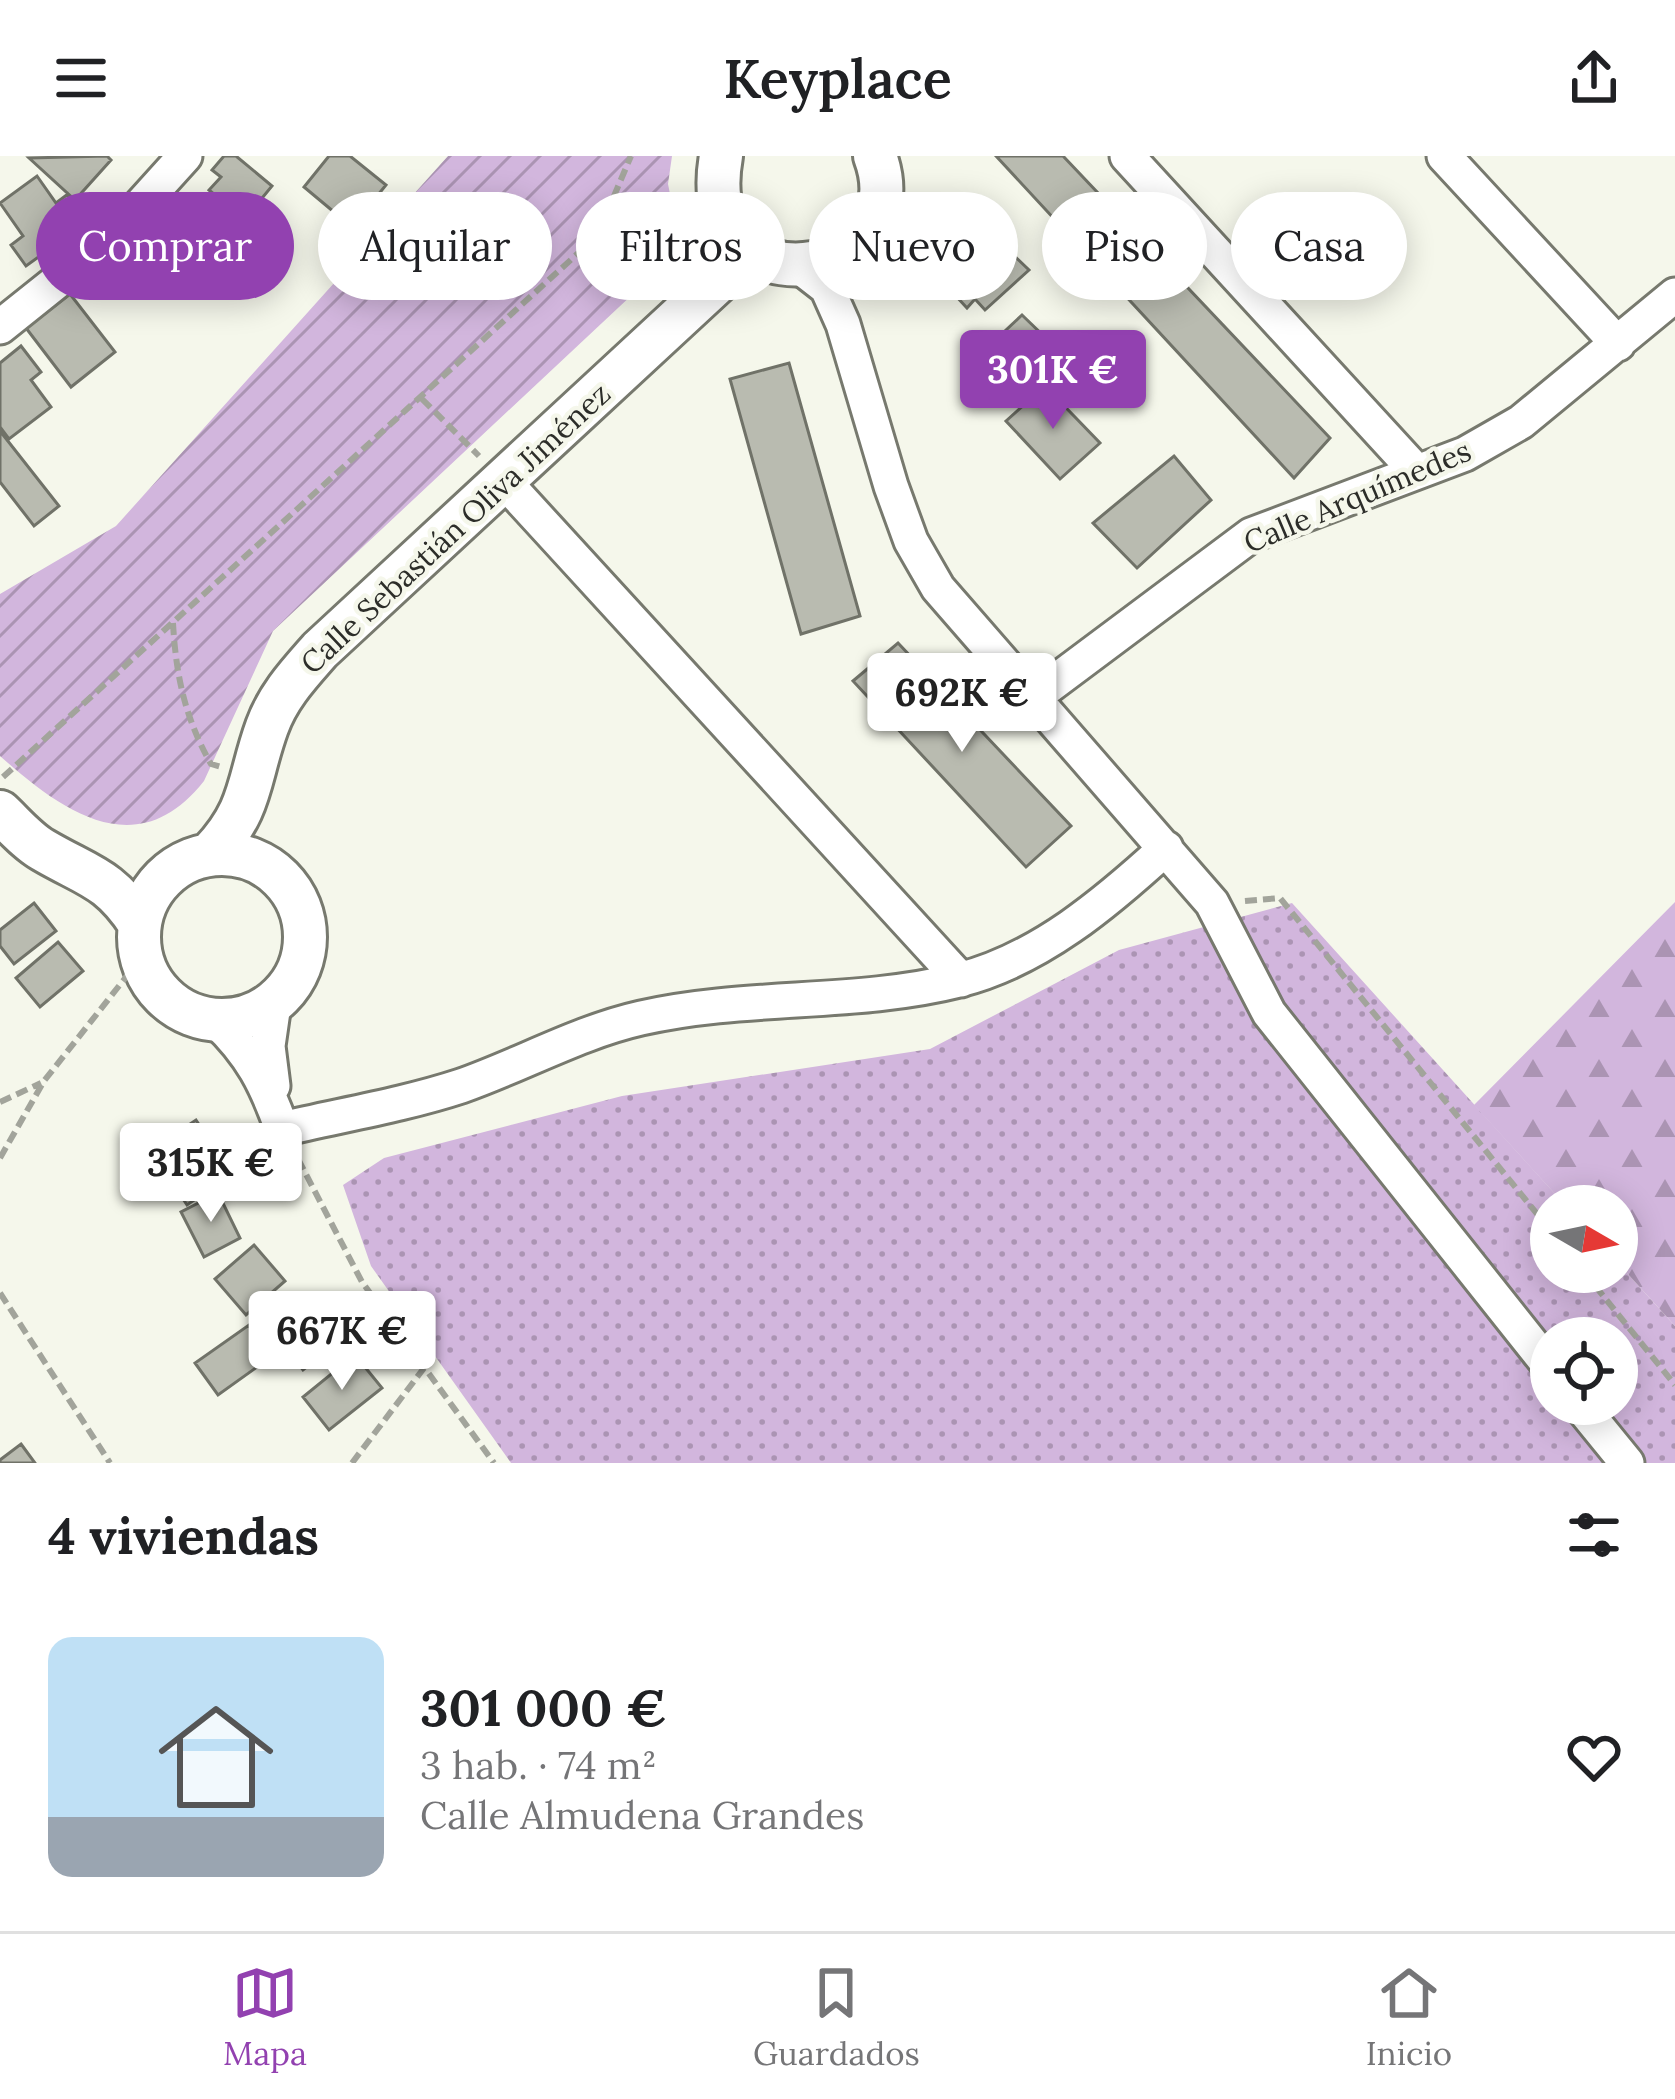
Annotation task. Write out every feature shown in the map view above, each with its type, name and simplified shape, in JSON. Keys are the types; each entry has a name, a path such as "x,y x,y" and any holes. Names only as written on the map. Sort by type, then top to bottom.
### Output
{"street":[{"path":"0,327 110,239 185,156"},
{"name":"Calle Sebastián Oliva Jiménez","path":"717,192 721,156"},
{"path":"1126,156 1416,472"},
{"path":"1444,156 1618,344"},
{"path":"879,160 879,192"},
{"path":"785,266 827,288 844,324 911,541 938,588 1037,695 1212,903 1269,1013 1530,1342"},
{"name":"Calle Arquímedes","path":"1037,695 1251,535 1465,454 1521,422 1675,295"},
{"name":"Calle Sebastián Oliva Jiménez","path":"211,854 237,826 256,779 266,728 286,687 698,300"},
{"path":"842,300 844,324"},
{"path":"503,480 961,980"},
{"name":"Calle Sebastián Oliva Jiménez","path":"256,779 258,830 273,869"},
{"path":"0,812 39,849 92,872 119,893 154,986 173,1006 216,1021 245,1048 262,1075 282,1129"},
{"path":"282,1129 457,1087 635,1019 717,1003 861,994 961,980 1048,941 1112,897 1166,848"},
{"path":"140,941 151,893 166,875 211,854 237,854 273,869 293,891 304,917 307,943 294,981 274,1004 247,1018 216,1021"},
{"path":"92,872 166,875"},
{"path":"274,1004 268,1046 282,1129"},
{"path":"1597,1425 1627,1463"}],"path":[{"path":"616,192 632,156"},
{"path":"0,780 576,256"},
{"path":"422,399 503,480"},
{"path":"173,623 176,673 190,727 212,764 256,779"},
{"path":"1212,903 1280,898 1530,1205"},
{"path":"0,1157 44,1082 140,941"},
{"path":"0,1102 44,1082"},
{"path":"282,1129 362,1282 494,1463"},
{"path":"0,1293 110,1463"},
{"path":"1601,1293 1675,1385"},
{"path":"352,1463 424,1368"}],"green space":[{"path":"448,156 672,156 670,192 576,192 576,300 627,300 273,631 204,781 179,807 153,821 126,825 74,810 0,756 0,594 116,526 319,300 552,300 552,192 416,192"},
{"path":"1675,902 1675,1326 1638,1285 1638,1185 1547,1185 1474,1105"},
{"path":"1292,903 1547,1185 1530,1185 1530,1293 1638,1293 1638,1285 1675,1326 1675,1463 511,1463 371,1266 343,1185 384,1158 622,1096 930,1049 1119,950"}],"building":[{"path":"107,156 111,160 82,192 66,192 29,158"},
{"path":"224,156 236,156 272,186 267,192 211,192 221,177 212,170"},
{"path":"329,156 350,156 386,185 380,192 318,192 318,199 304,187"},
{"path":"996,156 1063,156 1097,192 1042,192 1042,206"},
{"path":"37,176 48,192 36,192 36,259 26,266 11,245 23,236 0,203"},
{"path":"1018,259 1029,270 1018,280"},
{"path":"62,300 75,300 115,352 71,387 26,328"},
{"path":"976,300 996,300 985,310"},
{"path":"1129,300 1199,300 1330,438 1294,478"},
{"path":"1022,315 1052,344 1002,391 973,361"},
{"path":"21,346 41,372 31,380 51,407 9,439 0,427 0,363"},
{"path":"789,363 860,616 801,634 730,379"},
{"path":"1045,386 1100,443 1060,479 1006,421"},
{"path":"0,431 59,506 34,526 0,482"},
{"path":"1174,456 1211,500 1137,568 1093,523"},
{"path":"898,643 1071,826 1026,867 853,681"},
{"path":"34,903 56,931 14,964 0,946 0,930"},
{"path":"58,942 83,971 40,1007 16,978"},
{"path":"196,1120 232,1174 187,1205 151,1150"},
{"path":"218,1193 240,1238 204,1257 181,1212"},
{"path":"254,1245 285,1281 246,1315 215,1279"},
{"path":"324,1299 350,1334 303,1370 277,1336"},
{"path":"249,1325 271,1357 218,1395 195,1363"},
{"path":"360,1361 382,1388 329,1430 303,1397 346,1362 351,1368"},
{"path":"21,1444 35,1463 0,1463 0,1460"}]}
